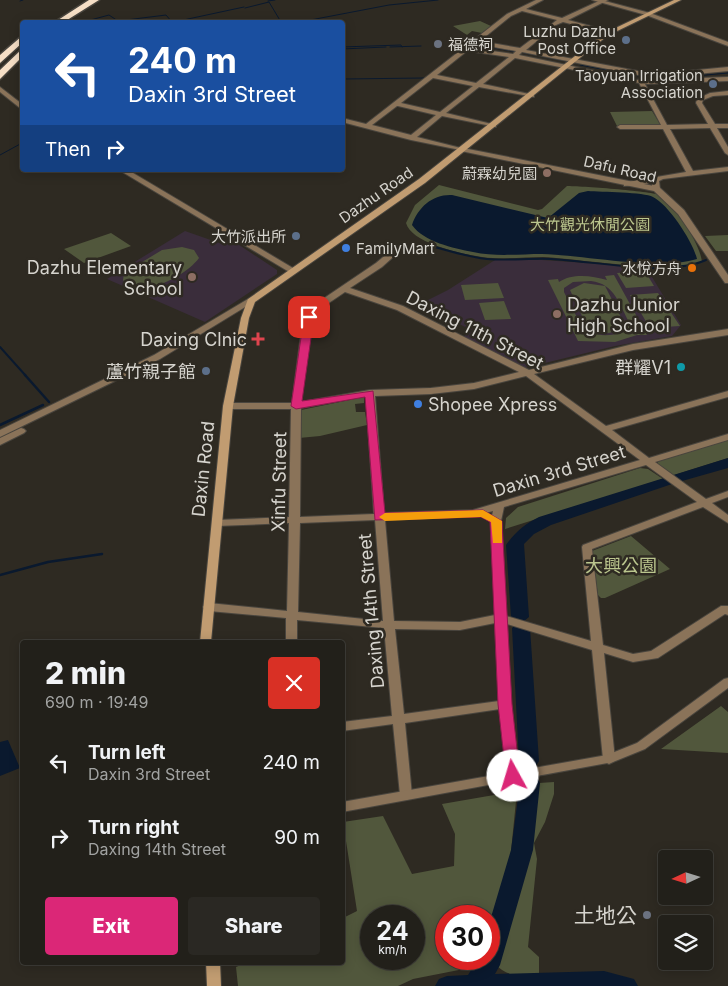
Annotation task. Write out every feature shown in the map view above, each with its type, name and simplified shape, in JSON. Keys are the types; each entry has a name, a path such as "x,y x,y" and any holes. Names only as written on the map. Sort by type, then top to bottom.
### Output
{"highway":[{"path":"50,19 81,0"},
{"path":"62,20 95,0"},
{"path":"0,60 20,41"},
{"path":"0,76 20,54"}],"main road":[{"name":"Dazhu Road","path":"251,301 463,150 610,32 678,0"},
{"name":"Daxin Road","path":"205,640 228,406 245,318 251,301"},
{"path":"213,965 214,986"}],"street":[{"path":"366,127 520,9 540,0"},
{"path":"411,138 562,20 600,0 648,14 728,44"},
{"path":"520,9 610,32"},
{"path":"477,42 643,74 666,75 728,69"},
{"path":"468,49 516,56 641,82 727,81"},
{"path":"643,74 641,82 690,172"},
{"path":"434,76 532,96"},
{"path":"0,89 20,105"},
{"path":"728,93 712,94 700,99 699,103 728,153"},
{"path":"398,104 494,126"},
{"name":"Dafu Road","path":"345,121 463,150 656,190 681,212 728,281"},
{"path":"620,127 728,126"},
{"path":"627,184 655,180 672,174 728,169"},
{"path":"126,172 294,271"},
{"path":"655,180 656,190"},
{"name":"Xinfu Street","path":"291,640 296,406 307,319 314,309 398,248"},
{"name":"Daxing 11th Street","path":"344,289 400,308 526,372 728,520"},
{"name":"Dazhu Road","path":"0,442 78,397 157,357 251,301"},
{"path":"228,406 296,406 370,393 431,391 474,386 657,342 728,332"},
{"name":"Daxing 14th Street","path":"370,393 406,795"},
{"path":"606,429 728,394"},
{"name":"Dazhu Road","path":"0,434 56,405 78,397"},
{"name":"Daxin 3rd Street","path":"217,523 474,513 728,437"},
{"path":"609,759 586,547 728,494"},
{"path":"499,507 496,521 505,704 513,776"},
{"path":"474,513 483,514 496,521"},
{"path":"209,607 390,625 460,626 502,618 633,658 654,655 725,609 728,610"},
{"path":"345,806 609,759 641,746 728,682"},
{"path":"345,727 505,704"}],"shaded area":[{"name":"Dazhu Elementary School","path":"185,231 225,245 233,241 277,270 277,274 205,322 107,279"},
{"name":"Dazhu Junior High School","path":"495,260 542,260 646,267 681,325 672,336 615,346 524,368 462,337 473,331 420,304 448,290"}],"green space":[{"path":"480,21 491,26 482,33 472,31 467,35 453,26"},
{"path":"652,111 660,124 617,126 610,112"},
{"name":"大竹觀光休閒公園","path":"439,185 538,210 542,209 567,186 653,193 665,200 686,225 697,245 702,262 670,267 625,265 543,257 490,258 439,247 418,237 410,230 406,223 415,205"},
{"path":"111,233 131,246 84,263 64,249"},
{"path":"728,235 728,251 716,251 705,236"},
{"path":"182,247 194,250 199,258 193,265 174,278 151,287 140,288 131,286 123,280 124,273 162,250"},
{"path":"645,271 654,286 626,288 617,273"},
{"path":"614,275 647,335 637,335 615,342 578,341 548,280 558,279 559,282 570,277 583,276 607,280 605,276","holes":["591,281 599,283 611,291 623,309 630,324 624,332 611,335 600,335 592,332 579,321 564,292 564,288 573,282"]},
{"path":"498,283 504,298 465,300 461,285"},
{"path":"584,283 605,286 626,327 609,333 588,329 570,290"},
{"path":"658,293 680,326 650,328 630,295"},
{"path":"504,301 511,319 485,320 479,303"},
{"path":"364,397 364,403 355,404 356,412 365,412 367,425 320,436 299,438 301,410"},
{"path":"728,440 728,458 671,476 658,467 658,461"},
{"path":"640,468 648,469 663,479 505,529 506,518 518,507"},
{"name":"大興公園","path":"631,536 670,569 605,598 601,598 598,595 592,551"},
{"path":"721,706 728,712 728,753 661,749"},
{"path":"554,782 554,794 545,822 534,843 537,859 528,947 539,957 539,973 514,975 500,969 500,945 516,891 533,803 539,783"},
{"path":"517,791 510,861 496,905 435,905 435,970 459,970 413,979 398,986 238,986 236,967 241,965 345,965 345,917 357,911 345,835 345,822 383,816 412,874 454,866 455,834 442,804"}],"water":[{"name":"大竹觀光休閒公園","path":"588,191 632,193 653,197 666,208 680,225 691,243 697,259 681,262 642,263 542,254 482,254 431,240 417,231 412,225 422,207 433,199 445,195 452,195 548,218 579,193"},
{"path":"8,740 20,768 0,776 0,742"}],"waterway":[{"path":"268,1 275,0"},
{"path":"310,20 389,5 438,0"},
{"path":"245,8 269,2 280,20"},
{"path":"183,20 244,7"},
{"path":"90,20 109,15 116,20"},
{"path":"126,20 166,15 170,20"},
{"path":"345,47 401,45 402,47"},
{"path":"477,45 517,52"},
{"path":"402,47 421,46"},
{"path":"345,49 386,47"},
{"path":"390,47 402,47"},
{"path":"524,53 565,61"},
{"path":"580,65 639,76"},
{"path":"647,77 674,78 728,73"},
{"path":"345,79 424,78"},
{"path":"0,155 20,144"},
{"path":"435,247 467,256 487,259 551,259 630,267 672,267 690,265 706,260"},
{"path":"0,347 26,376"},
{"path":"25,375 49,402"},
{"path":"0,425 43,405"},
{"path":"678,479 728,463"},
{"path":"520,617 515,545 524,533 545,521 668,482"},
{"path":"0,575 48,562 102,554"},
{"path":"521,628 529,761"},
{"path":"474,985 488,965 522,850 530,783"},
{"path":"447,986 604,981 626,986"}],"slow traffic":[{"path":"385,517 483,514 491,516 496,521 497,540"}],"place":[{"name":"Luzhu Dazhu Post Office","path":"626,40"},
{"name":"福德祠","path":"438,44"},
{"name":"Taoyuan Irrigation Association","path":"713,84"},
{"name":"蔚霖幼兒園","path":"547,173"},
{"name":"大竹派出所","path":"296,236"},
{"name":"FamilyMart","path":"346,248"},
{"name":"水悅方舟","path":"692,268"},
{"name":"Dazhu Elementary School","path":"192,277"},
{"name":"Dazhu Junior High School","path":"557,314"},
{"name":"Daxing Clnic","path":"258,339"},
{"name":"群耀V1","path":"681,367"},
{"name":"蘆竹親子館","path":"206,371"},
{"name":"Shopee Xpress","path":"418,404"},
{"name":"土地公","path":"647,915"}],"route":[{"path":"309,317 307,319 296,406 370,393 380,517 474,513 491,516 496,521 505,704 513,776"}]}
